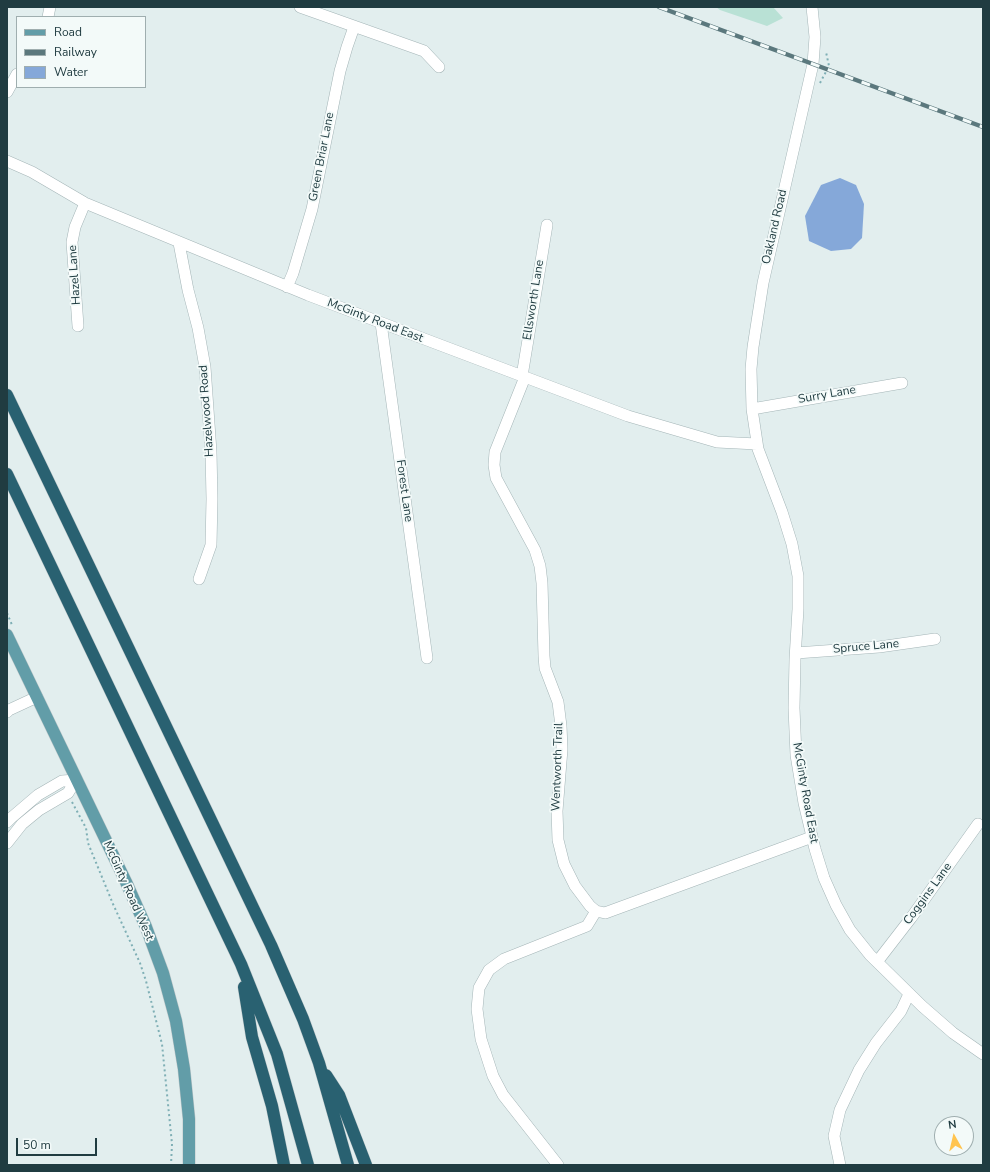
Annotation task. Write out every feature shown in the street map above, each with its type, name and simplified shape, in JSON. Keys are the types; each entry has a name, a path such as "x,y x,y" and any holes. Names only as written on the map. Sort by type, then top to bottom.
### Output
{"highway":[{"path":"7,395 271,945 303,1019 319,1063 348,1165"},
{"path":"7,474 241,964 277,1054 308,1165"},
{"path":"241,964 252,1037 272,1106 284,1165"},
{"path":"319,1063 339,1095 366,1165"}],"main road":[{"name":"McGinty Road West","path":"7,635 126,882 146,927 163,973 176,1021 184,1069 189,1118 189,1165"}],"street":[{"path":"300,7 424,51 439,68"},
{"name":"Oakland Road","path":"757,446 752,409 751,369 753,347 762,283 813,64 815,36 812,7"},
{"name":"Green Briar Lane","path":"287,287 293,273 312,210 340,71 346,47 354,27"},
{"path":"7,92 16,76"},
{"name":"McGinty Road East","path":"7,161 32,172 85,203 287,287 381,323 636,418 717,442 757,446 782,512 792,544 798,576 794,708 796,755 804,803 824,878 836,905 850,930 870,955 909,994 953,1033 983,1054"},
{"name":"Hazel Lane","path":"78,326 72,242 75,227 85,203"},
{"name":"Ellsworth Lane","path":"523,376 547,225"},
{"name":"Hazelwood Road","path":"179,243 188,290 198,328 204,367 211,452 211,545 199,579"},
{"name":"Forest Lane","path":"381,323 427,658"},
{"name":"Wentworth Trail","path":"523,376 495,452 494,465 496,478 535,550 540,566 542,583 544,662 558,702 561,726 562,749 557,811 558,840 564,864 575,886 596,912"},
{"name":"Surry Lane","path":"752,409 902,383"},
{"name":"Spruce Lane","path":"796,653 879,647 935,639"},
{"path":"7,712 37,697"},
{"path":"7,843 22,824 38,810 68,793 76,780"},
{"path":"7,822 38,795 62,781 76,780"},
{"name":"Coggins Lane","path":"877,962 911,918 978,824"},
{"path":"558,1165 502,1095 493,1076 481,1039 477,1009 479,988 489,970 504,959 587,926 596,912 605,913 613,911 812,836"},
{"path":"840,1165 834,1136 840,1110 859,1070 876,1043 901,1011 909,994"}],"path":[{"path":"68,793 86,828 88,843 113,904 140,963 146,981 162,1044 172,1144 171,1165"}],"green space":[{"path":"716,7 773,7 783,18 767,26 720,10"}],"water":[{"path":"840,178 856,185 864,204 862,238 851,249 831,251 809,241 805,216 821,185"}],"railway":[{"path":"659,7 983,127"}]}
